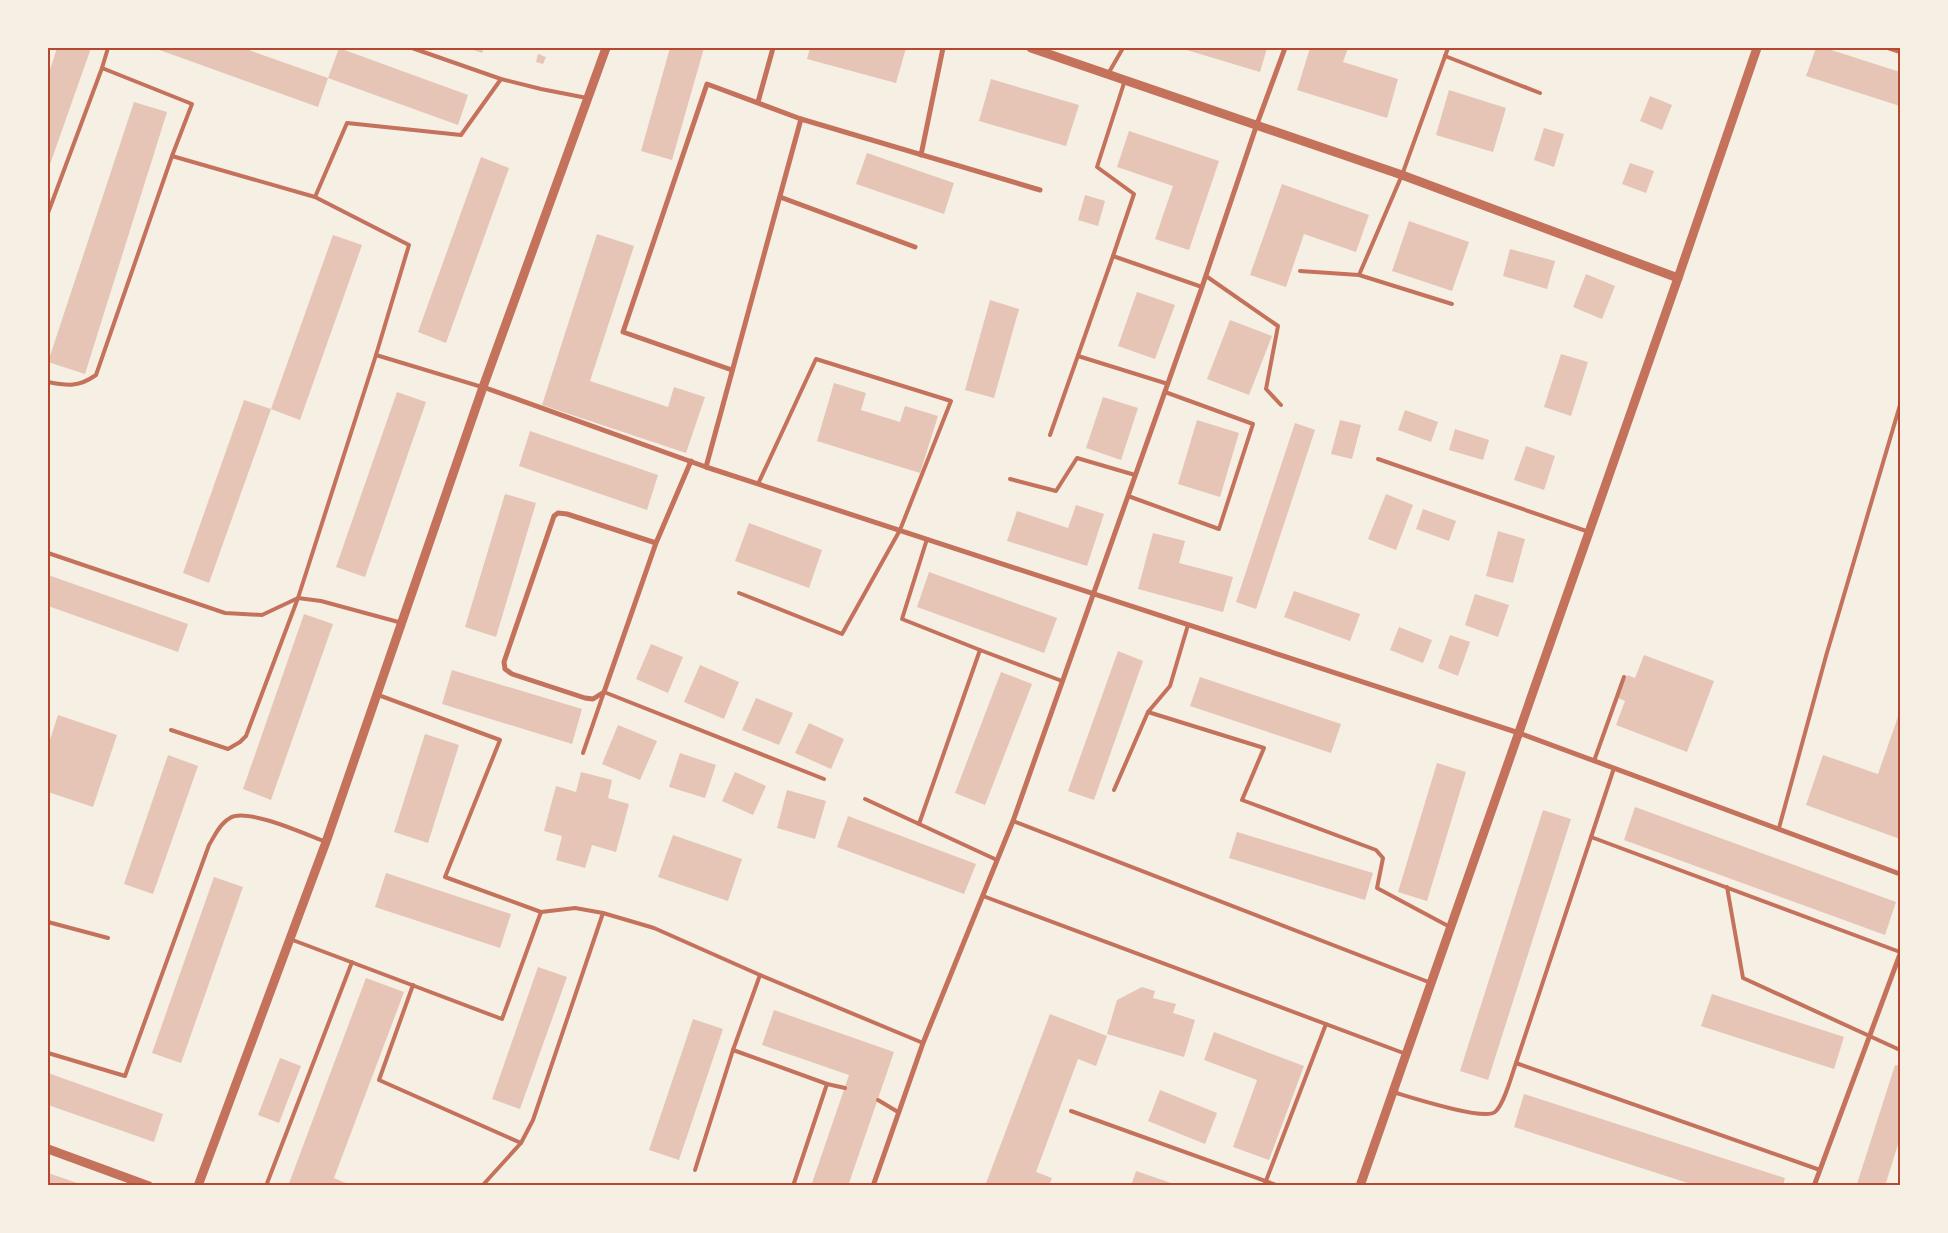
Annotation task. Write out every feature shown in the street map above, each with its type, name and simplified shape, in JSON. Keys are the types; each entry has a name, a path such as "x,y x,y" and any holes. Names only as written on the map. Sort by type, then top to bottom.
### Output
{"street":[{"path":"198,1186 326,842 483,388 606,48"},
{"path":"758,102 773,48"},
{"path":"921,155 943,48"},
{"path":"1031,48 1402,175 1678,278"},
{"path":"874,1186 923,1043 1013,821 1285,48"},
{"path":"1360,1186 1757,48"},
{"path":"732,370 623,332 707,84 801,119 1040,190"},
{"path":"706,467 801,119"},
{"path":"780,197 915,247"},
{"path":"483,388 706,467 1518,733 1900,874"},
{"path":"656,543 567,514 558,513 554,516 504,662 505,669 512,674 585,698 593,698 604,692 656,543 691,461"},
{"path":"1814,1186 1900,953"},
{"path":"48,1149 149,1186"}],"lane":[{"path":"48,213 108,48"},
{"path":"412,48 501,79 588,98"},
{"path":"1108,74 1123,48"},
{"path":"1359,275 1402,175 1448,48"},
{"path":"1888,48 1900,52"},
{"path":"1445,56 1540,93"},
{"path":"48,382 65,386 74,385 86,382 96,375 192,104 102,68"},
{"path":"315,197 347,123 462,135 501,79"},
{"path":"1050,435 1134,194 1097,167 1125,80"},
{"path":"171,730 228,748 240,742 246,736 298,598 376,355 409,245 315,197 172,156"},
{"path":"1113,256 1202,288"},
{"path":"1300,271 1359,275 1452,304"},
{"path":"1206,276 1278,326 1266,388 1281,405"},
{"path":"376,355 483,388"},
{"path":"1078,356 1168,384"},
{"path":"739,593 842,634 900,530 951,401 816,359 758,484"},
{"path":"1128,496 1219,529 1253,424 1165,392"},
{"path":"1779,828 1826,656 1900,405"},
{"path":"1010,479 1056,491 1077,458 1136,475"},
{"path":"1378,459 1589,532"},
{"path":"927,539 902,619 1062,681"},
{"path":"48,553 225,613 262,615 298,598 321,601 402,623"},
{"path":"1114,790 1148,712 1170,686 1188,625"},
{"path":"919,824 980,650"},
{"path":"1594,762 1624,677"},
{"path":"583,753 604,692 824,779"},
{"path":"381,696 500,740 445,877 541,912 554,912 575,908 603,913 654,928 760,975 923,1043"},
{"path":"1148,712 1264,748 1242,800 1376,850 1383,858 1377,888 1450,928"},
{"path":"1393,1092 1451,1109 1489,1115 1496,1111 1502,1103 1614,768"},
{"path":"865,799 997,860"},
{"path":"48,1054 125,1076 209,845 230,817 241,814 270,821 326,842"},
{"path":"1013,821 1431,983"},
{"path":"1591,837 1900,953"},
{"path":"1727,888 1743,978 1900,1050"},
{"path":"982,896 1406,1054"},
{"path":"290,938 502,1019 541,912"},
{"path":"482,1186 521,1143 533,1120 603,913"},
{"path":"48,922 108,938"},
{"path":"266,1186 352,962"},
{"path":"695,1170 733,1050 760,975"},
{"path":"413,985 378,1080 521,1143"},
{"path":"1265,1183 1326,1024"},
{"path":"733,1050 828,1084 845,1088"},
{"path":"1516,1063 1820,1170"},
{"path":"793,1186 828,1084"},
{"path":"878,1100 898,1112"},
{"path":"1071,1111 1265,1183 1279,1186"}],"building":[{"path":"57,48 91,48 48,170 48,76"},
{"path":"154,48 243,48 328,78 318,107"},
{"path":"339,48 468,95 458,125 328,78"},
{"path":"468,48 484,48 482,53"},
{"path":"670,48 704,48 672,160 641,151"},
{"path":"810,48 906,48 896,83 807,59"},
{"path":"1180,48 1267,48 1260,72"},
{"path":"1310,48 1348,48 1343,62 1398,79 1387,118 1297,90"},
{"path":"1816,48 1825,48 1900,72 1900,106 1806,76"},
{"path":"538,54 546,57 543,64 536,62"},
{"path":"991,79 1079,105 1066,146 979,121"},
{"path":"1449,90 1506,108 1493,152 1436,135"},
{"path":"1650,96 1672,105 1662,130 1640,121"},
{"path":"134,102 167,112 85,374 48,362"},
{"path":"1544,128 1564,134 1554,167 1534,160"},
{"path":"1129,131 1219,161 1189,250 1155,239 1173,186 1117,167"},
{"path":"867,153 954,183 944,214 856,184"},
{"path":"481,157 509,168 446,343 418,332"},
{"path":"1630,163 1654,171 1646,193 1622,184"},
{"path":"1282,184 1369,215 1356,252 1304,234 1286,287 1250,275"},
{"path":"1085,195 1105,201 1098,226 1078,220"},
{"path":"1409,221 1469,242 1452,291 1392,271"},
{"path":"597,234 634,246 590,381 668,407 674,387 705,397 686,453 542,405"},
{"path":"333,235 362,245 300,420 271,409"},
{"path":"1510,249 1555,261 1547,289 1503,276"},
{"path":"1586,274 1615,286 1602,319 1573,307"},
{"path":"1137,292 1175,305 1155,359 1118,346"},
{"path":"990,300 1019,309 994,398 965,390"},
{"path":"1230,320 1272,336 1249,395 1207,379"},
{"path":"1561,354 1588,362 1571,416 1544,407"},
{"path":"834,383 866,393 861,410 900,422 905,406 938,416 920,473 817,441"},
{"path":"397,392 426,402 365,577 336,567"},
{"path":"1103,397 1138,408 1121,460 1086,448"},
{"path":"244,400 271,409 209,583 183,573"},
{"path":"1405,410 1438,422 1431,442 1398,430"},
{"path":"1197,420 1239,433 1220,497 1178,484"},
{"path":"1340,420 1361,425 1352,459 1331,454"},
{"path":"1295,423 1315,430 1256,609 1236,602"},
{"path":"1455,429 1489,440 1483,460 1449,450"},
{"path":"530,431 658,475 647,510 519,466"},
{"path":"1526,446 1555,456 1544,490 1514,480"},
{"path":"505,494 536,503 496,637 465,627"},
{"path":"1386,494 1413,505 1396,550 1368,539"},
{"path":"1076,505 1104,514 1087,566 1007,541 1017,511 1068,528"},
{"path":"1423,509 1456,521 1449,541 1416,529"},
{"path":"749,523 822,550 809,588 735,561"},
{"path":"1498,531 1525,539 1513,583 1486,576"},
{"path":"1153,533 1185,541 1179,563 1233,577 1223,612 1138,589"},
{"path":"929,572 1057,618 1044,653 917,607"},
{"path":"48,575 188,624 178,652 48,606"},
{"path":"1294,591 1360,614 1350,641 1284,617"},
{"path":"1475,594 1509,605 1498,637 1465,625"},
{"path":"304,614 333,624 271,800 243,789"},
{"path":"1399,627 1432,640 1423,663 1390,650"},
{"path":"1450,635 1470,642 1458,676 1438,668"},
{"path":"651,644 683,657 668,693 636,679"},
{"path":"1118,651 1143,661 1094,800 1068,791"},
{"path":"1644,655 1714,681 1687,752 1616,725 1625,701 1618,698 1627,675 1635,678"},
{"path":"700,665 739,682 724,719 684,702"},
{"path":"452,670 582,709 572,744 442,704"},
{"path":"1001,672 1032,684 985,805 955,793"},
{"path":"1200,677 1341,724 1331,753 1190,706"},
{"path":"756,698 793,713 779,745 742,730"},
{"path":"1900,711 1900,839 1806,805 1823,755 1878,774"},
{"path":"58,715 117,735 93,807 48,792 48,746"},
{"path":"809,723 844,739 831,769 795,753"},
{"path":"618,725 657,741 640,780 602,764"},
{"path":"425,734 459,745 428,843 394,832"},
{"path":"680,753 716,765 705,798 669,787"},
{"path":"168,755 198,766 153,894 124,884"},
{"path":"1437,763 1466,772 1427,901 1398,892"},
{"path":"581,772 612,780 608,798 629,804 616,852 592,845 585,868 556,860 562,836 544,831 556,786 576,792"},
{"path":"735,772 766,786 753,815 722,801"},
{"path":"787,790 826,801 815,839 777,828"},
{"path":"1635,807 1896,902 1885,935 1624,840"},
{"path":"1543,810 1571,819 1488,1080 1460,1071"},
{"path":"848,816 976,864 964,894 837,847"},
{"path":"1237,832 1373,873 1365,900 1229,858"},
{"path":"673,835 742,859 728,901 658,877"},
{"path":"386,873 511,914 500,948 375,907"},
{"path":"214,877 243,887 181,1063 152,1053"},
{"path":"538,967 567,977 520,1109 492,1099"},
{"path":"366,978 404,992 334,1178 353,1186 288,1186"},
{"path":"1142,987 1155,991 1153,998 1176,1004 1173,1013 1195,1020 1184,1057 1107,1034 1117,1000"},
{"path":"1712,994 1844,1037 1834,1069 1701,1026"},
{"path":"774,1010 894,1052 848,1186 811,1186 849,1075 762,1045"},
{"path":"1050,1014 1107,1036 1096,1066 1078,1059 1036,1172 1052,1178 1049,1186 985,1186"},
{"path":"693,1019 723,1029 679,1160 649,1150"},
{"path":"1214,1032 1304,1066 1269,1160 1233,1147 1257,1080 1204,1060"},
{"path":"280,1058 301,1066 279,1123 258,1115"},
{"path":"1895,1065 1900,1066 1900,1138 1885,1186 1862,1186 1857,1184"},
{"path":"48,1073 163,1114 154,1142 48,1105"},
{"path":"1160,1090 1217,1113 1205,1144 1148,1121"},
{"path":"1524,1094 1785,1178 1783,1186 1697,1186 1514,1127"},
{"path":"1136,1171 1177,1185 1177,1186 1131,1186"},
{"path":"48,1173 83,1185 83,1186 48,1186"}]}
